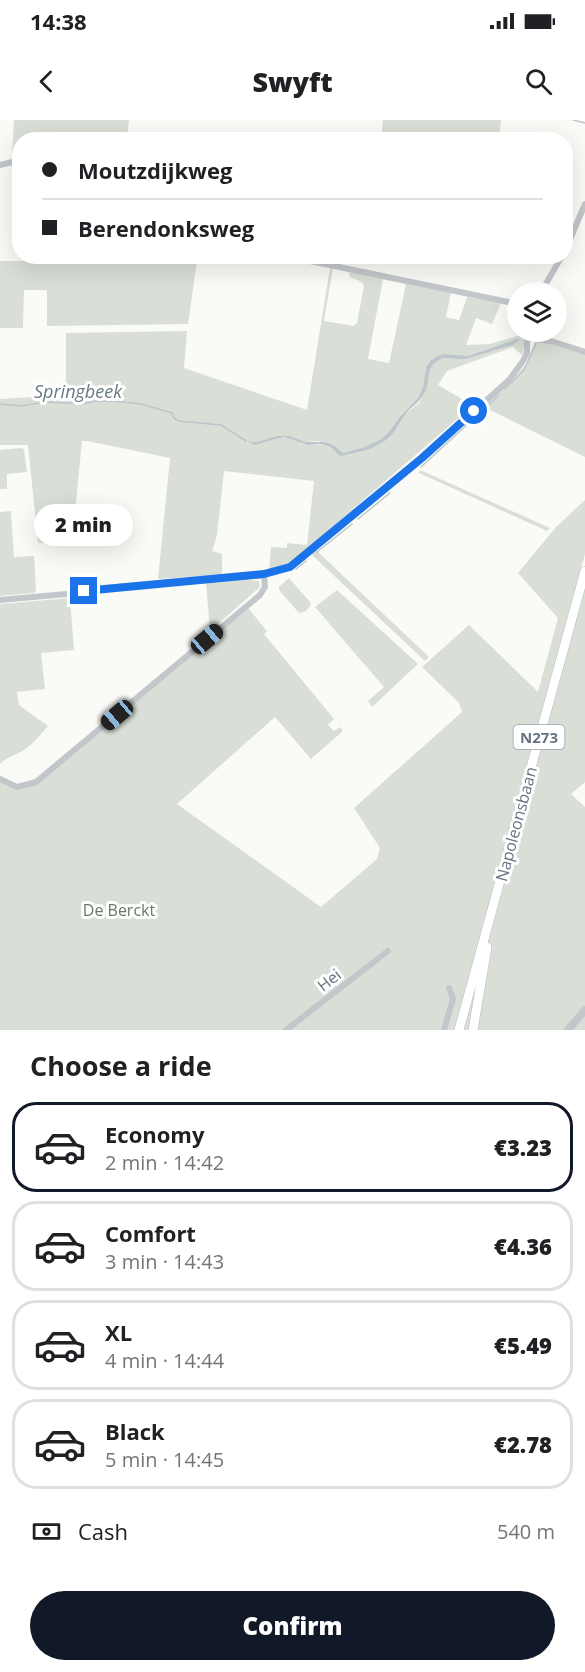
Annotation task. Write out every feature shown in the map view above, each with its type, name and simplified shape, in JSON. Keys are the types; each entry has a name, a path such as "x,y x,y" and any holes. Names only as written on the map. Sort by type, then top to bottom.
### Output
{"main road":[{"name":"Napoleonsbaan","path":"459,1030 585,571"},
{"name":"Napoleonsbaan","path":"473,1030 494,903"}],"street":[{"path":"573,232 585,204"},
{"path":"325,264 507,302"},
{"path":"547,282 557,264"},
{"path":"0,600 103,588 264,574 290,567 422,458 509,380 523,361 527,342"},
{"path":"554,342 585,352"},
{"path":"0,779 17,788 36,782 260,595 265,587 264,574"},
{"name":"Hei","path":"286,1030 388,951"},
{"path":"444,1030 453,999 449,988"},
{"path":"568,1030 585,1010"}],"green space":[{"path":"14,120 129,120 128,132 13,132"},
{"path":"383,120 501,120 500,132 382,132"},
{"path":"0,261 12,261 12,264 197,264 188,324 47,326 47,290 24,290 23,328 0,328"},
{"path":"330,268 333,268 324,321 354,326 357,323 364,286 362,282 350,277 349,272 383,279 368,359 389,363 406,284 451,293 446,317 459,320 467,297 501,303 492,324 476,318 466,345 490,344 507,339 508,342 468,356 437,356 430,361 426,367 423,387 418,398 400,415 381,439 358,450 343,453 318,441 305,442 290,436 257,442 248,441 260,443 286,438 307,445 327,446 340,455 348,455 363,451 391,435 401,418 419,402 435,362 446,358 466,359 513,345 516,342 525,342 525,344 522,355 513,347 447,371 438,385 462,399 470,408 284,566 269,571 271,547 287,548 287,543 307,545 314,481 224,471 217,535 212,551 222,554 222,575 158,579 170,458 87,441 82,441 72,542 38,543 28,445 0,445 0,399 66,395 66,333 187,331 184,368 307,410"},
{"path":"535,342 545,342 585,354 585,457 484,407 527,363"},
{"path":"24,449 27,472 7,474 7,489 0,489 0,450"},
{"path":"420,470 550,528 547,531 419,473"},
{"name":"De Berckt","path":"585,500 585,554 506,848 585,582 585,782 571,794 585,807 585,1030 0,1030 0,780 15,787 30,783 248,608 267,631 264,634 334,719 328,725 334,731 340,727 343,731 311,759 275,717 177,804 321,907 377,859 380,848 354,808 462,712 459,703 422,667 469,625 538,692 558,618 518,573 556,527"},
{"path":"11,511 14,557 34,556 36,591 0,596 0,512"},
{"path":"316,550 429,657 425,661 311,554"},
{"path":"289,578 311,603 303,612 299,613 279,590 279,587"},
{"path":"245,579 259,581 260,587 210,631 206,583"},
{"path":"337,590 418,664 372,707 368,701 384,687 315,607"},
{"path":"70,598 74,650 41,653 45,689 17,692 19,705 48,726 27,748 0,764 0,604"}],"shaded area":[{"path":"508,342 517,342 466,359 439,360 430,370 427,388 420,400 406,413 389,438 369,449 340,456 330,447 321,444 307,445 283,437 255,445 247,441 257,442 277,436 290,436 305,442 324,442 333,445 343,453 362,448 388,433 400,416 418,398 423,387 426,367 430,361 444,354 468,356"}],"waterway":[{"path":"573,120 585,123"},
{"path":"505,389 524,370 536,343"},
{"path":"481,412 499,395"},
{"name":"Springbeek","path":"0,404 20,406 48,402 81,404 96,401 141,404 172,413 179,421 221,425 246,441"},
{"path":"421,467 472,420"},
{"path":"358,519 390,493"},
{"path":"317,552 352,524"},
{"path":"296,569 306,561"}],"route":[{"path":"84,591 264,574 290,567 422,458 474,411"}]}
